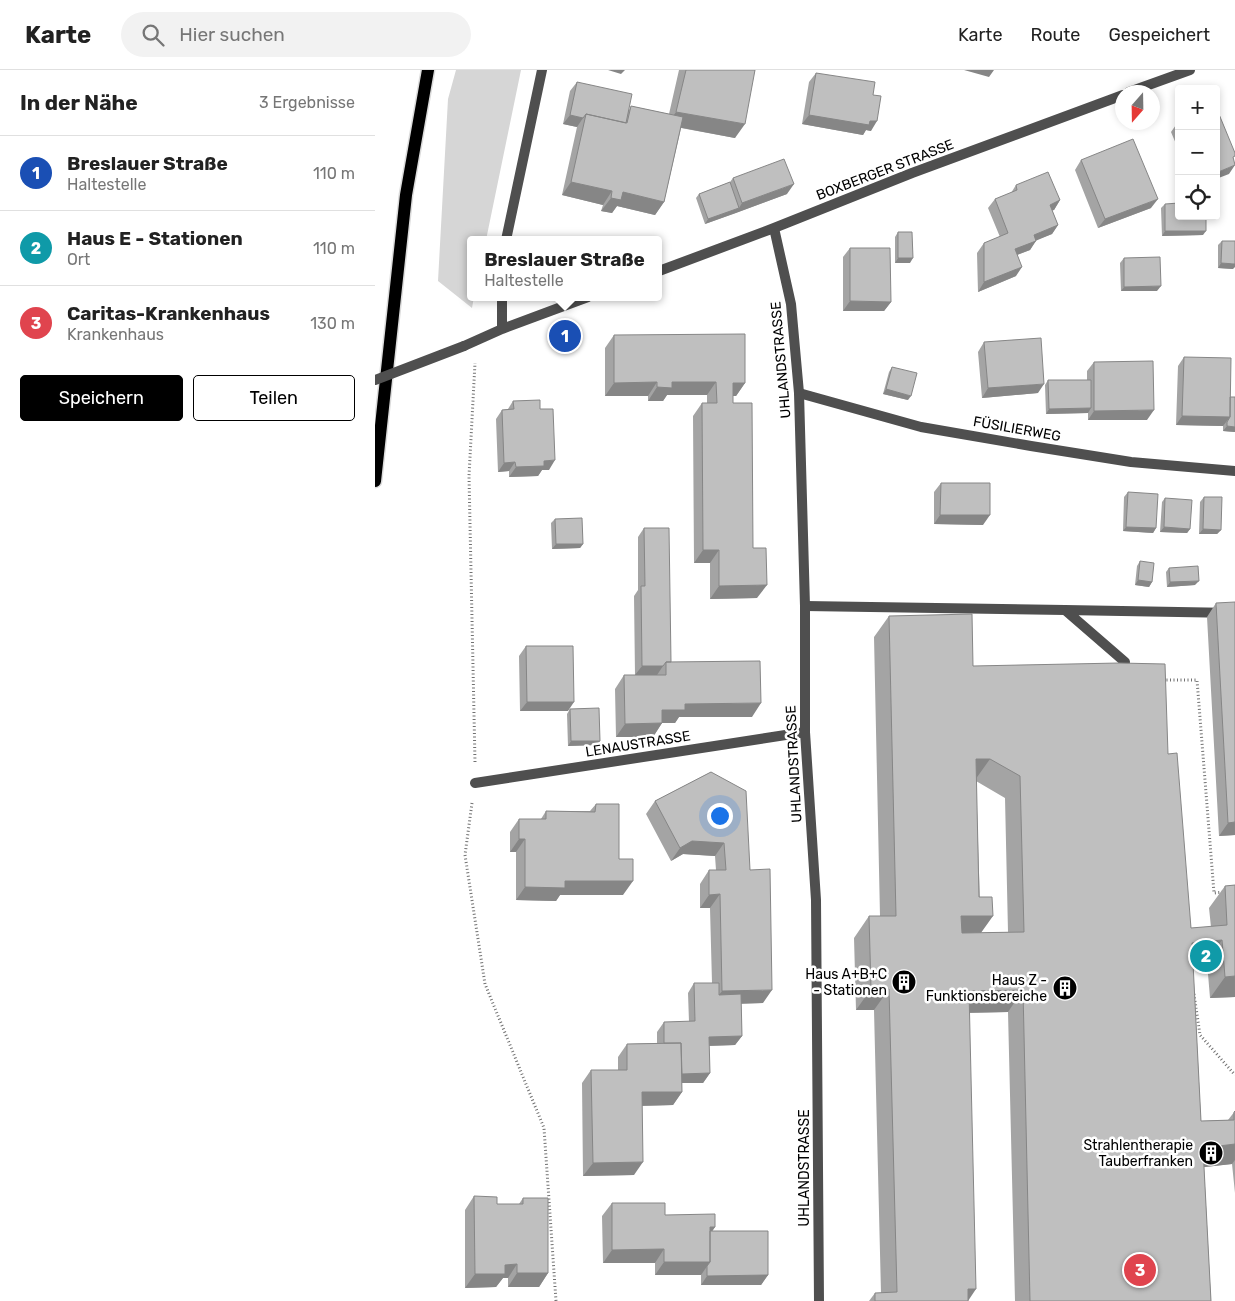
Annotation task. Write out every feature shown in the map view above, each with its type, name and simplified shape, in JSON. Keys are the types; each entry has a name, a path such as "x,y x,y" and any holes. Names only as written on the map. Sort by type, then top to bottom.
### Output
{"main road":[{"path":"375,481 407,196 428,70"}],"street":[{"path":"507,236 542,70"},
{"path":"1148,85 1190,70"},
{"name":"BOXBERGER STRASSE","path":"662,270 912,173 1115,98"},
{"name":"UHLANDSTRASSE","path":"774,228 791,304 799,393 805,606 805,732 816,900 819,1301"},
{"path":"502,301 502,329"},
{"path":"375,380 577,301"},
{"name":"FÜSILIERWEG","path":"799,393 921,426 1031,446 1131,462 1235,471"},
{"path":"805,606 1235,613"},
{"path":"1065,610 1125,662"},
{"name":"LENAUSTRASSE","path":"475,783 805,732"}],"path":[{"path":"477,340 469,476 475,783 465,856 485,984 544,1128 556,1301"},
{"path":"1158,680 1197,680 1214,893 1228,892"},
{"path":"1194,991 1200,1035 1235,1075"}],"shaded area":[{"path":"456,70 521,70 487,236 467,236 467,301 473,301 472,308 438,281 448,99"}],"building":[{"path":"686,70 755,70 745,124 676,112"},
{"path":"816,73 875,82 873,95 881,96 877,121 870,121 869,125 809,115"},
{"path":"577,82 632,94 626,123 586,114 583,118 570,115"},
{"path":"631,106 683,117 664,202 623,192 621,200 611,198 612,191 571,182 586,114 627,123"},
{"path":"1220,117 1235,153 1233,157 1235,165 1220,171"},
{"path":"1133,139 1158,199 1105,219 1081,160"},
{"path":"784,159 794,184 742,203 733,178"},
{"path":"1048,172 1060,200 1050,205 1058,225 1034,235 1036,241 1015,249 1022,267 984,282 984,243 1008,233 995,199 1017,190 1016,185"},
{"path":"730,182 739,208 708,219 699,194"},
{"path":"1175,203 1175,220 1206,220 1206,231 1165,231 1165,204"},
{"path":"898,232 912,232 913,258 898,258"},
{"path":"1222,241 1235,241 1235,264 1221,263"},
{"path":"850,248 890,248 891,302 850,301"},
{"path":"1160,257 1161,286 1124,287 1124,258"},
{"path":"745,334 745,383 733,383 733,403 752,403 753,548 766,548 767,585 719,586 719,550 703,550 702,403 717,403 716,382 672,382 672,388 657,387 657,382 614,383 614,335"},
{"path":"1041,338 1044,384 988,388 984,342"},
{"path":"1184,357 1231,358 1230,417 1182,416"},
{"path":"1153,361 1154,410 1094,411 1094,362"},
{"path":"892,367 917,373 911,396 886,389"},
{"path":"1048,380 1091,380 1091,408 1049,409"},
{"path":"1230,397 1235,397 1235,427 1227,426 1230,417"},
{"path":"540,400 540,409 553,409 555,460 544,461 544,466 516,467 515,462 504,463 502,410 514,409 513,401"},
{"path":"941,483 990,483 990,515 940,515"},
{"path":"1128,492 1158,494 1156,528 1126,527"},
{"path":"1204,497 1222,497 1221,530 1203,529"},
{"path":"1165,498 1192,500 1190,529 1164,527"},
{"path":"582,518 583,544 556,544 555,519"},
{"path":"644,528 669,528 671,662 666,662 663,666 642,666 641,586 645,586"},
{"path":"1140,561 1154,563 1152,582 1138,580"},
{"path":"1198,566 1199,581 1170,582 1169,568"},
{"path":"1235,602 1235,822 1228,823 1216,603"},
{"path":"972,614 973,666 1165,664 1168,754 1177,753 1191,928 1227,925 1225,886 1235,885 1235,976 1225,977 1222,940 1192,943 1201,1121 1234,1120 1235,1111 1235,1144 1203,1148 1211,1301 1030,1301 1023,990 969,991 976,1289 968,1289 968,1301 875,1301 875,1293 897,1292 889,989 871,989 869,916 896,916 889,616","holes":["976,759 990,759 1020,776 1024,932 962,933 961,916 993,916 992,897 979,897"]},
{"path":"526,646 573,646 574,702 527,702"},
{"path":"760,661 761,703 685,704 685,710 662,710 662,723 625,724 624,675 666,675 666,662"},
{"path":"599,708 600,741 571,741 570,709"},
{"path":"711,772 746,791 750,870 770,869 772,990 722,991 720,894 709,895 709,870 726,870 724,843 692,841 680,848 655,801"},
{"path":"596,804 619,804 619,859 633,859 633,881 565,881 565,888 525,887 525,839 519,839 519,819 546,819 546,811 595,812"},
{"path":"694,983 719,983 719,995 741,994 742,1036 709,1037 710,1073 682,1074 681,1043 664,1043 664,1022 695,1021"},
{"path":"681,1043 682,1092 642,1092 643,1162 593,1163 591,1070 627,1070 627,1044"},
{"path":"474,1196 497,1197 497,1204 523,1204 523,1198 548,1198 548,1273 517,1273 517,1264 505,1265 505,1274 475,1274"},
{"path":"612,1203 665,1203 665,1215 715,1214 715,1227 710,1227 710,1262 664,1262 664,1249 612,1250"},
{"path":"710,1231 768,1231 768,1275 707,1276 707,1266 710,1262"}],"place":[{"name":"Breslauer Straße","path":"565,336"},
{"name":"Haus E - Stationen","path":"1206,956"},
{"name":"Haus A+B+C - Stationen","path":"904,982"},
{"name":"Haus Z - Funktionsbereiche","path":"1065,988"},
{"name":"Strahlentherapie Tauberfranken","path":"1211,1153"},
{"name":"Caritas-Krankenhaus","path":"1140,1270"}]}
